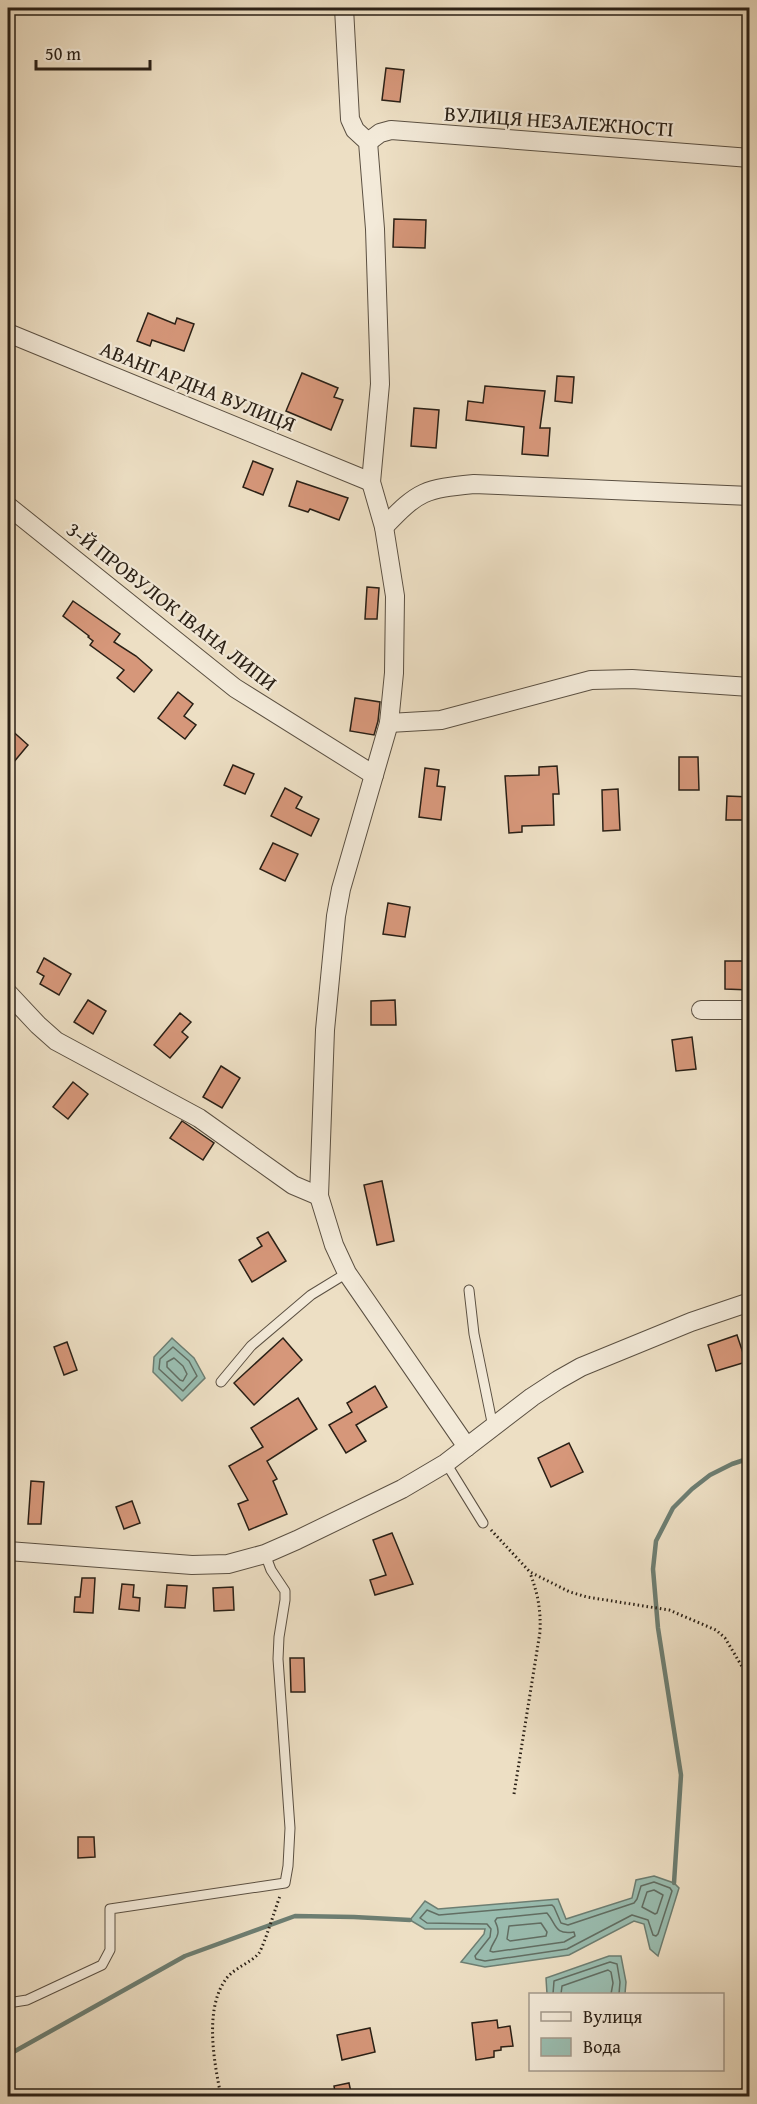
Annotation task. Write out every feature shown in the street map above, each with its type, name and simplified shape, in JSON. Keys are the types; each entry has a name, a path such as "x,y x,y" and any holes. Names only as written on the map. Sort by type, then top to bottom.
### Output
{"street":[{"path":"344,8 350,119 355,130 368,142 375,229 380,384 372,482 384,527 394,596 396,630 389,723 341,889 336,916 325,1030 319,1196 330,1235 347,1273 467,1447"},
{"name":"ВУЛИЦЯ НЕЗАЛЕЖНОСТІ","path":"368,142 380,133 391,130 750,158"},
{"name":"АВАНГАРДНА ВУЛИЦЯ","path":"8,333 372,482"},
{"path":"384,527 408,501 421,493 474,484 750,496"},
{"name":"3-Й ПРОВУЛОК ІВАНА ЛИПИ","path":"8,506 235,688 374,775"},
{"path":"389,723 441,720 591,680 632,679 750,687"},
{"path":"8,993 38,1025 62,1045 198,1118 292,1185 319,1196"},
{"path":"701,1010 750,1010"},
{"path":"8,1551 192,1565 228,1564 265,1554 367,1507 446,1463 558,1380 581,1367 691,1322 750,1302"}],"lane":[{"path":"220,1382 251,1346 311,1295 347,1273"},
{"path":"470,1290 474,1334 493,1427"},
{"path":"446,1463 483,1523"},
{"path":"8,2003 27,2000 102,1965 110,1950 110,1909 285,1883 290,1828 278,1659 285,1591 271,1570 265,1554"}],"path":[{"path":"483,1523 530,1572 570,1592 587,1597 669,1610 716,1630 725,1638 750,1680"},
{"path":"514,1794 540,1632 541,1612 538,1592 530,1572"},
{"path":"221,2097 213,2044 215,2004 219,1991 233,1971 258,1954 275,1908"}],"water":[{"path":"172,1338 194,1358 205,1378 182,1401 153,1372 154,1357"},
{"path":"654,1876 674,1883 679,1888 658,1956 650,1949 644,1924 634,1921 569,1955 485,1967 461,1962 484,1934 485,1929 425,1929 410,1920 425,1901 438,1909 558,1899 566,1919 632,1898 636,1880"},
{"path":"609,1956 621,1956 626,1982 625,1993 547,1993 546,1978"}],"building":[{"path":"386,68 404,70 400,102 382,100"},
{"path":"394,219 426,220 425,248 393,247"},
{"path":"148,313 175,324 177,318 194,324 184,351 152,340 150,346 137,341"},
{"path":"302,373 338,388 334,397 343,400 331,430 286,411"},
{"path":"557,376 574,377 572,403 555,401"},
{"path":"485,386 545,391 540,428 550,428 548,456 522,454 524,427 466,420 468,401 483,403"},
{"path":"414,408 439,410 436,448 411,446"},
{"path":"253,461 273,469 263,495 243,487"},
{"path":"297,481 348,498 339,520 310,509 308,512 289,506"},
{"path":"367,587 379,588 377,619 365,619"},
{"path":"73,601 120,634 114,642 152,670 134,692 117,678 124,670 90,645 93,641 89,636 63,616"},
{"path":"178,692 193,704 184,716 196,725 185,739 158,718"},
{"path":"355,698 380,702 374,735 350,731"},
{"path":"8,727 28,745 8,769"},
{"path":"679,757 698,757 699,790 679,790"},
{"path":"233,765 254,774 245,794 224,785"},
{"path":"557,766 559,794 553,794 554,825 522,826 522,832 509,833 505,776 539,775 539,767"},
{"path":"425,768 439,770 437,786 445,787 441,820 419,817"},
{"path":"285,788 302,797 296,808 319,819 311,836 271,816"},
{"path":"618,789 620,830 603,831 602,790"},
{"path":"727,796 750,797 750,820 726,820"},
{"path":"273,843 298,854 285,881 260,869"},
{"path":"388,903 410,907 405,937 383,934"},
{"path":"44,958 71,974 59,995 40,984 44,976 37,972"},
{"path":"725,961 750,961 750,990 725,989"},
{"path":"88,1000 106,1011 93,1034 74,1022"},
{"path":"395,1000 396,1025 371,1025 371,1001"},
{"path":"180,1013 191,1022 182,1032 188,1037 170,1058 154,1045"},
{"path":"692,1037 696,1069 676,1071 672,1040"},
{"path":"221,1066 240,1078 222,1108 203,1097"},
{"path":"73,1082 88,1094 68,1119 53,1107"},
{"path":"182,1121 214,1143 203,1160 170,1138"},
{"path":"382,1181 394,1241 377,1245 364,1185"},
{"path":"268,1232 286,1261 252,1282 239,1260 262,1246 257,1238"},
{"path":"737,1335 746,1362 716,1371 708,1345"},
{"path":"283,1338 302,1360 254,1405 234,1383"},
{"path":"67,1342 77,1370 64,1375 54,1347"},
{"path":"375,1386 387,1407 356,1425 366,1441 346,1453 329,1425 352,1412 347,1403"},
{"path":"298,1398 317,1429 267,1461 277,1479 273,1481 287,1514 249,1530 238,1504 248,1500 229,1466 263,1447 251,1428"},
{"path":"569,1443 583,1472 551,1487 538,1458"},
{"path":"31,1481 44,1482 41,1524 28,1524"},
{"path":"132,1501 140,1523 124,1529 116,1507"},
{"path":"392,1533 413,1584 375,1595 370,1580 386,1575 373,1540"},
{"path":"82,1578 95,1578 93,1613 74,1612 75,1597 80,1597"},
{"path":"122,1584 134,1585 133,1597 140,1598 139,1611 119,1609"},
{"path":"167,1585 187,1586 185,1608 165,1607"},
{"path":"233,1587 234,1610 214,1611 213,1588"},
{"path":"290,1658 304,1658 305,1692 291,1692"},
{"path":"78,1837 94,1837 95,1857 78,1858"},
{"path":"497,2020 498,2028 510,2026 513,2046 501,2047 501,2050 494,2051 494,2057 476,2060 472,2023"},
{"path":"370,2028 375,2052 342,2060 337,2035"},
{"path":"349,2083 352,2097 336,2097 334,2086"}],"waterway":[{"path":"674,1883 681,1775 658,1628 653,1569 656,1541 673,1508 692,1489 710,1475 750,1458"},
{"path":"8,2055 185,1956 295,1916 410,1920"}]}
